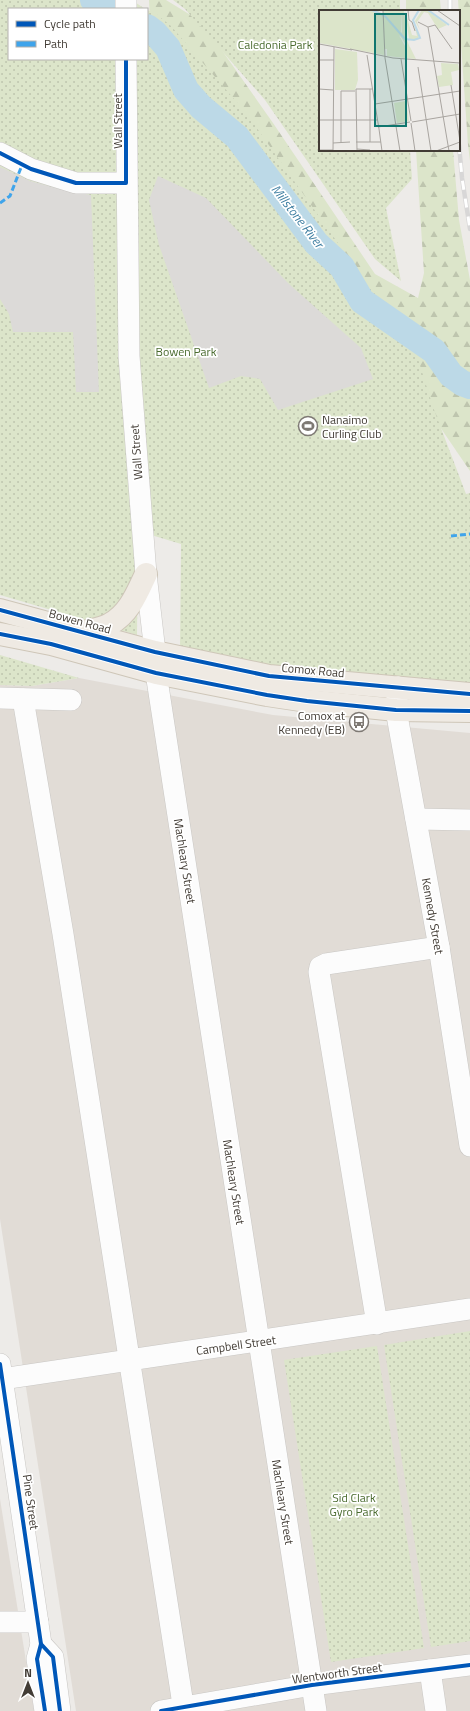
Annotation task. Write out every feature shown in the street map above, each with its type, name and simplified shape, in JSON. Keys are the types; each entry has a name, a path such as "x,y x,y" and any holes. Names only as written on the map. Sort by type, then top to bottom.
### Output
{"main road":[{"path":"81,632 109,625 116,620 132,604 146,574"},
{"name":"Bowen Road","path":"0,610 81,632 156,663"},
{"path":"0,634 156,663 307,701 396,710 470,711"},
{"name":"Comox Road","path":"156,663 269,676 470,694"}],"street":[{"name":"Wall Street","path":"126,63 126,183 129,356 146,574 156,663"},
{"path":"0,153 31,169 76,183 126,183"},
{"name":"Machleary Street","path":"156,663 316,1711"},
{"name":"Kennedy Street","path":"398,687 396,710 439,947 470,1146"},
{"path":"0,698 71,700"},
{"path":"23,699 63,934 183,1710"},
{"path":"416,819 470,820"},
{"path":"377,1324 319,972 320,967 326,964 439,947"},
{"name":"Campbell Street","path":"1,1372 129,1361 470,1309"},
{"name":"Pine Street","path":"1,1372 41,1644 37,1659 45,1711"},
{"path":"0,1622 38,1622"},
{"name":"Pine Street","path":"41,1644 52,1657 60,1711"},
{"name":"Wentworth Street","path":"161,1711 183,1710 312,1685 470,1665"},
{"path":"430,1670 436,1711"}],"shaded area":[{"path":"0,167 30,181 67,191 91,195 99,392 76,392 73,332 13,332 9,314 0,299"},
{"path":"158,176 206,198 289,284 361,348 373,379 278,410 260,379 241,376 209,388 159,245 149,200"},
{"path":"79,678 273,715 470,733 470,1711 76,1711 0,1219 0,685 32,686"},
{"path":"0,1499 34,1711 0,1711"}],"green space":[{"name":"Bowen Park","path":"0,0 132,0 144,8 8,8 8,60 148,60 148,10 155,13 171,26 247,114 359,273 413,343 433,407 466,494 470,493 470,691 303,685 180,648 181,544 138,531 137,635 0,595"},
{"path":"149,0 166,0 202,22 273,123 375,274 418,298 424,273 416,151 453,151 459,220 470,280 470,471 393,358 156,156"},
{"name":"Caledonia Park","path":"173,0 400,0 400,10 319,10 319,151 410,151 412,179 386,208 401,281 375,259 265,100 185,9"},
{"path":"406,0 440,0 441,10 406,10"},
{"path":"458,0 470,0 470,161 460,29 460,10 459,10"},
{"path":"0,655 79,678 32,686 0,685"},
{"name":"Sid Clark Gyro Park","path":"470,1331 470,1641 431,1647 384,1345"},
{"name":"Sid Clark Gyro Park","path":"377,1346 424,1648 331,1662 284,1360"}],"waterway":[{"name":"Millstone River","path":"93,0 105,8"},
{"name":"Millstone River","path":"148,28 155,33 168,48 186,90 201,107 237,137 316,243 342,267 362,301 434,351 451,375 462,383 470,386"}],"railway":[{"path":"450,0 450,10"},
{"path":"460,151 470,229"}],"marked path":[{"path":"0,203 10,196 22,165"},
{"path":"451,536 470,534"}],"cycle path":[{"path":"0,153 31,169 76,183 126,183 126,60"},
{"path":"0,610 155,652 269,676 470,694"},
{"path":"0,634 51,644 156,673 267,695 307,701 396,710 470,711"},
{"path":"0,1364 41,1644 37,1659 45,1711"},
{"path":"41,1644 53,1657 60,1711"},
{"path":"161,1711 312,1685 470,1665"}],"place":[{"name":"Nanaimo Curling Club","path":"308,426"},
{"name":"Comox at Kennedy (EB)","path":"359,722"}]}
